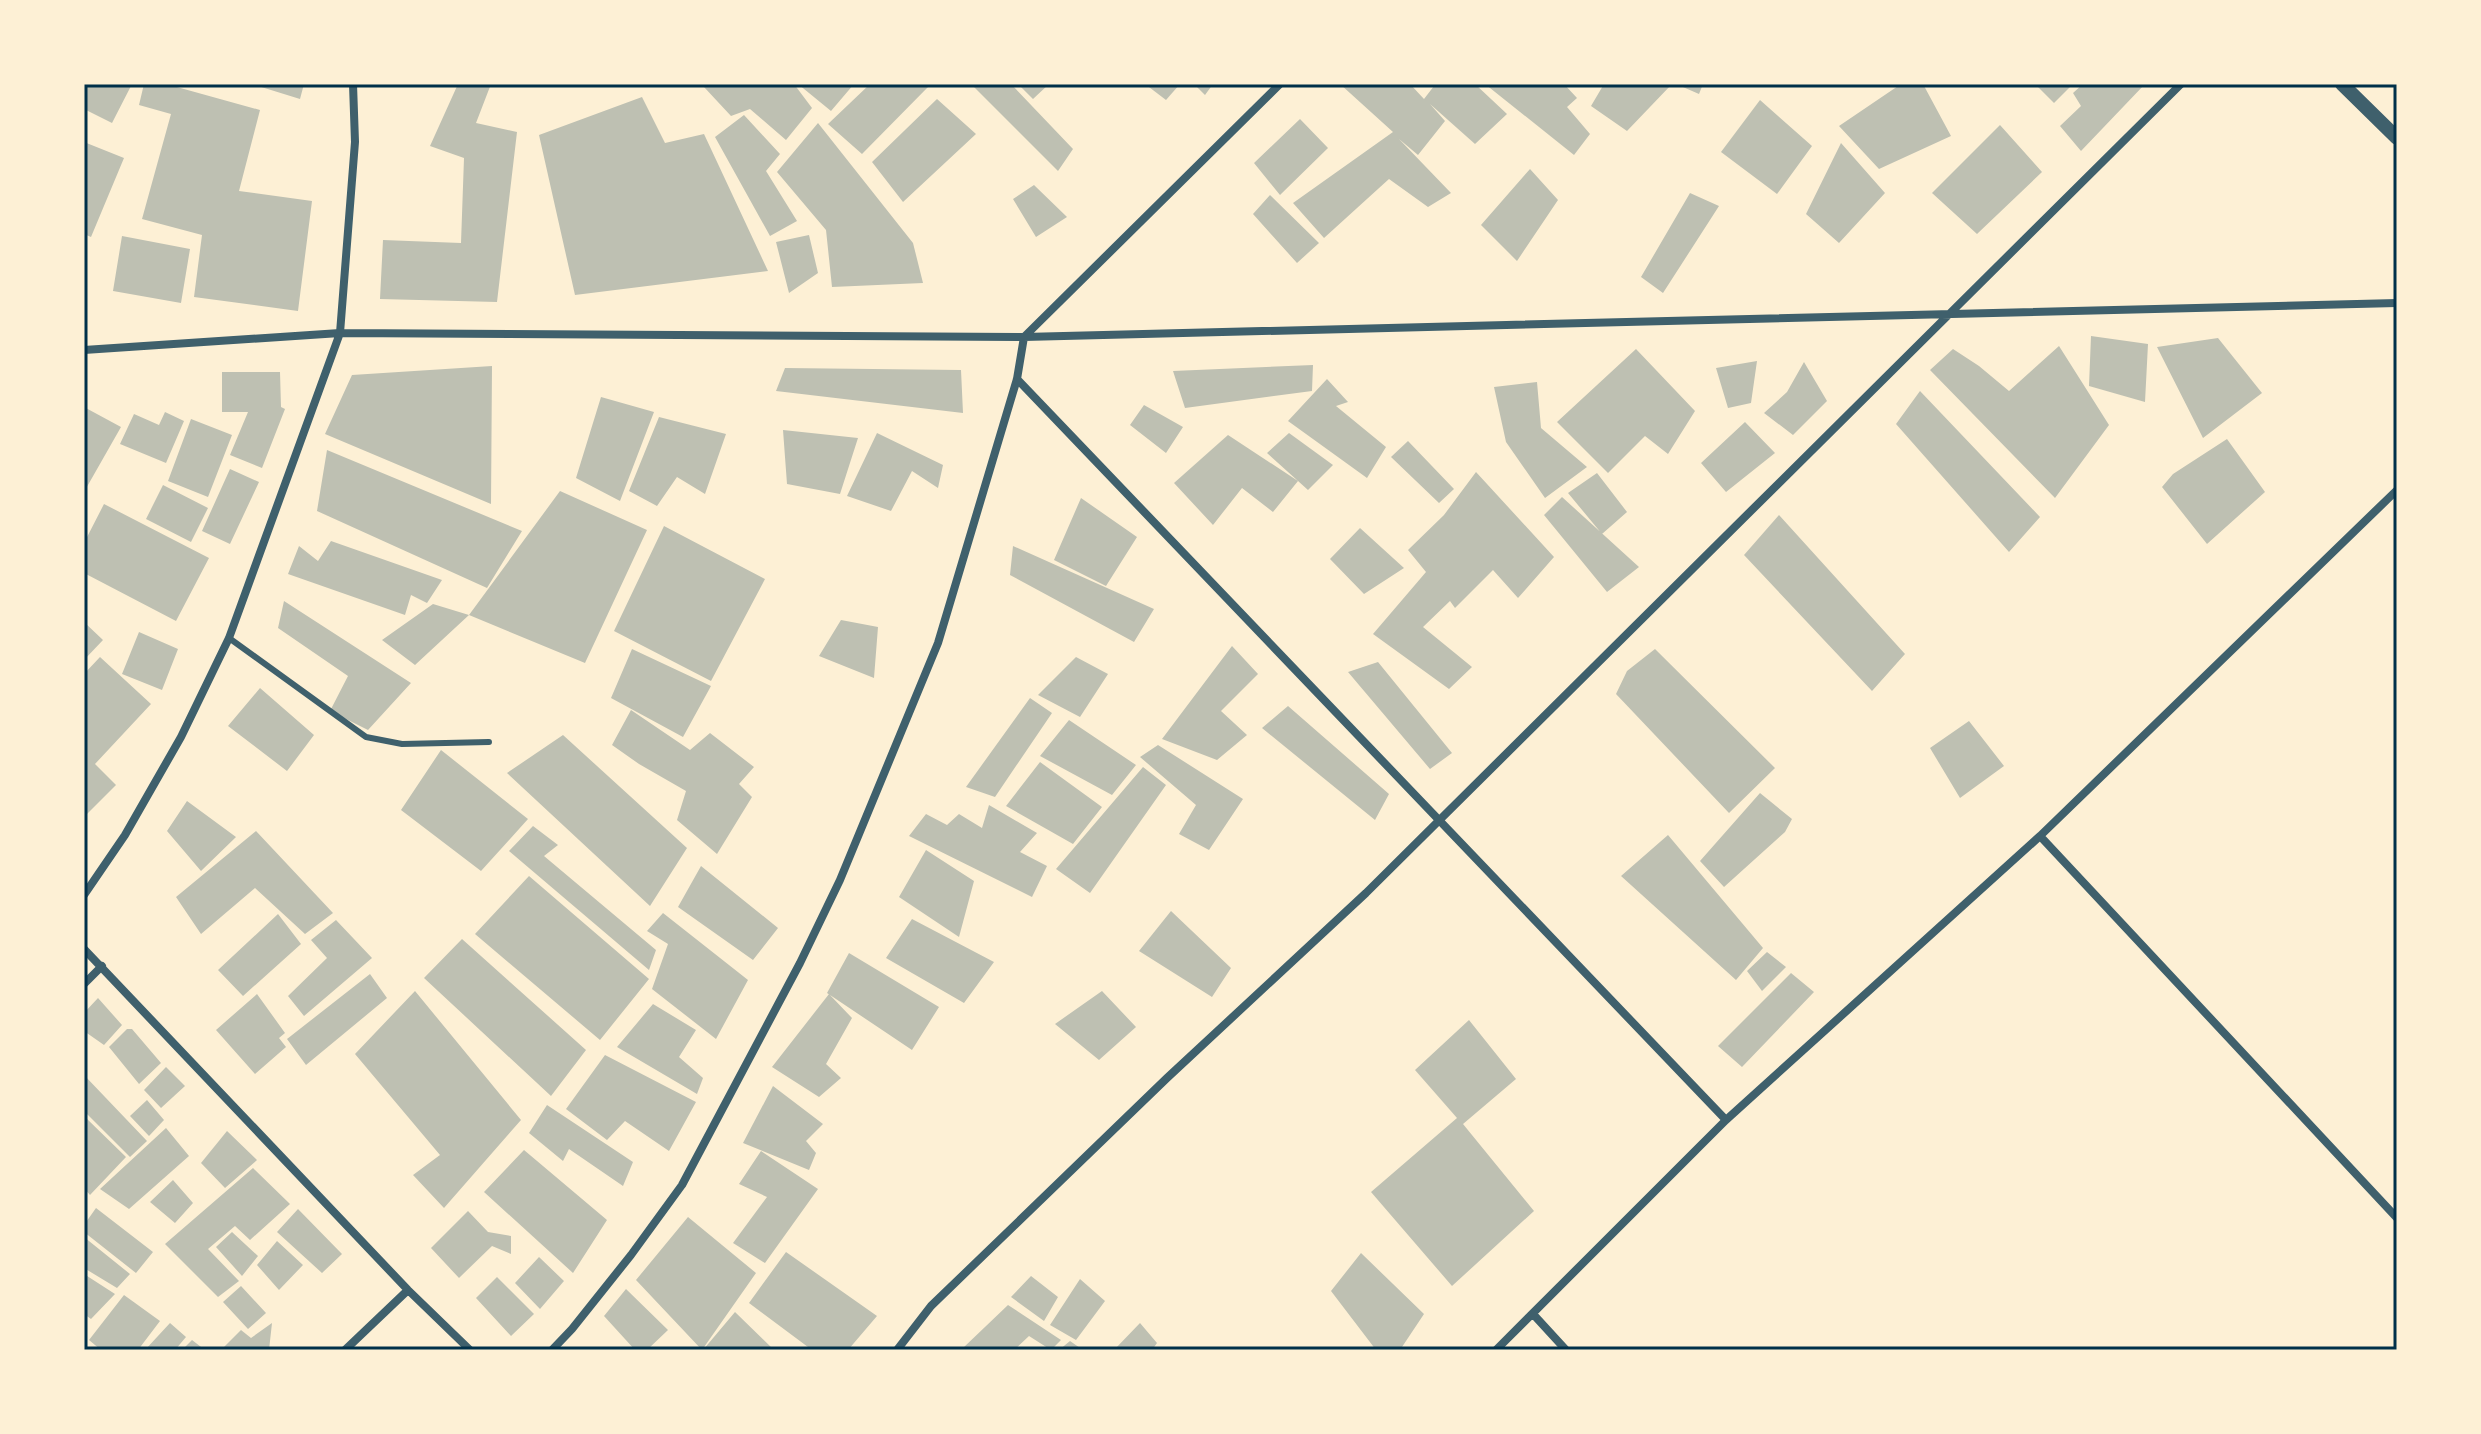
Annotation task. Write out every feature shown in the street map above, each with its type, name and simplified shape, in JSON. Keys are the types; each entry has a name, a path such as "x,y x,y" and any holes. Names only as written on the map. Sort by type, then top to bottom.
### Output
{"street":[{"path":"84,895 125,835 181,737 229,638 340,333 355,142 353,84"},
{"path":"552,1350 621,1267 682,1185 820,921 870,810 938,643 1017,379 1024,337 1280,84"},
{"path":"897,1350 931,1306 1167,1078 1366,893 2181,84"},
{"path":"2342,84 2397,138"},
{"path":"84,350 340,333 1024,337 2397,303"},
{"path":"1017,379 1726,1120"},
{"path":"1496,1350 1726,1120 2040,836 2397,490"},
{"path":"2040,836 2397,1218"},
{"path":"84,949 408,1290 470,1350"},
{"path":"84,984 102,966"},
{"path":"345,1350 408,1290"},
{"path":"1533,1314 1566,1350"}],"lane":[{"path":"229,638 366,737 402,744 489,742"}],"building":[{"path":"84,84 132,84 112,123 84,109"},
{"path":"144,84 166,84 260,110 239,191 312,201 298,311 194,297 202,235 142,219 171,114 139,105"},
{"path":"252,84 304,84 300,99"},
{"path":"458,84 491,84 476,123 517,132 497,302 380,299 383,240 461,243 464,158 430,146"},
{"path":"707,84 794,84 812,108 786,140 750,109 731,116 704,87"},
{"path":"798,84 854,84 831,111"},
{"path":"870,84 929,86 862,154 828,124"},
{"path":"971,84 1011,84 1073,149 1058,171"},
{"path":"1018,84 1049,84 1033,99"},
{"path":"1145,84 1180,84 1166,100"},
{"path":"1194,84 1213,84 1205,95"},
{"path":"1340,84 1410,84 1424,99 1434,86 1432,84 1475,84 1507,114 1475,144 1430,104 1445,121 1418,155 1399,139 1451,193 1428,207 1389,179 1324,238 1293,203 1393,132"},
{"path":"1485,84 1534,84 1540,87 1564,84 1577,98 1567,107 1590,134 1574,155"},
{"path":"1604,84 1672,84 1627,131 1591,106"},
{"path":"1676,84 1703,84 1699,94"},
{"path":"1901,84 1923,84 1951,136 1879,169 1839,126"},
{"path":"2035,84 2073,84 2054,103"},
{"path":"2083,84 2145,84 2081,151 2060,126 2081,106 2073,93"},
{"path":"642,97 665,143 704,134 768,271 575,295 539,135"},
{"path":"937,99 976,134 903,202 872,162"},
{"path":"1760,100 1812,146 1777,194 1721,152"},
{"path":"744,115 780,154 766,171 797,221 770,236 715,137"},
{"path":"1300,119 1328,148 1280,195 1254,163"},
{"path":"818,123 913,243 923,283 832,287 826,230 777,172"},
{"path":"2000,125 2042,172 1977,234 1932,193"},
{"path":"84,142 124,158 91,237 84,234"},
{"path":"1841,143 1885,193 1839,243 1806,214"},
{"path":"1530,169 1558,200 1517,261 1481,225"},
{"path":"1034,185 1067,217 1036,237 1013,199"},
{"path":"1690,193 1719,206 1663,293 1641,277"},
{"path":"1270,195 1319,243 1297,263 1253,214"},
{"path":"809,235 818,273 789,293 776,242"},
{"path":"122,236 190,249 181,303 113,291"},
{"path":"2091,336 2148,344 2145,402 2089,386"},
{"path":"2218,338 2262,393 2203,438 2157,347"},
{"path":"2059,346 2109,425 2055,498 1930,370 1953,349 2009,391"},
{"path":"1636,349 1695,411 1668,454 1645,436 1608,473 1557,422"},
{"path":"1757,361 1751,403 1728,408 1716,368"},
{"path":"1804,362 1827,401 1793,435 1764,413 1787,392"},
{"path":"1313,365 1312,391 1185,408 1173,371"},
{"path":"492,366 491,504 325,434 352,375"},
{"path":"785,368 961,370 963,413 776,391"},
{"path":"222,372 280,372 281,407 285,409 262,468 230,455 248,412 222,412"},
{"path":"1327,379 1348,402 1336,406 1386,447 1367,478 1288,421"},
{"path":"1537,382 1541,428 1587,467 1545,498 1506,442 1494,387"},
{"path":"1920,391 2040,517 2009,552 1896,424"},
{"path":"601,397 654,412 620,501 576,478"},
{"path":"1144,405 1183,427 1166,453 1130,425"},
{"path":"84,407 121,427 84,492"},
{"path":"165,412 184,421 166,463 120,444 134,414 159,425"},
{"path":"659,417 726,434 705,494 677,477 657,506 629,491"},
{"path":"191,419 232,435 208,497 168,481"},
{"path":"1745,422 1775,453 1726,492 1701,463"},
{"path":"783,430 858,438 840,494 787,484"},
{"path":"877,433 943,465 938,488 912,471 891,511 847,496"},
{"path":"1289,433 1333,465 1308,490 1267,453"},
{"path":"1228,435 1298,481 1273,512 1242,488 1213,525 1174,483"},
{"path":"2227,439 2265,492 2207,544 2162,487 2173,474"},
{"path":"1408,441 1454,489 1439,503 1391,457"},
{"path":"327,450 522,531 487,588 317,511"},
{"path":"230,469 259,482 230,544 202,531"},
{"path":"1476,472 1554,557 1518,598 1493,570 1455,608 1450,601 1423,627 1472,667 1449,689 1373,634 1426,572 1408,550 1444,515"},
{"path":"1597,473 1627,512 1602,534 1568,493"},
{"path":"163,485 208,508 191,542 146,519"},
{"path":"560,491 647,530 585,663 469,615"},
{"path":"1562,497 1639,567 1607,592 1544,515"},
{"path":"1081,498 1137,537 1106,586 1054,560"},
{"path":"104,504 209,558 176,621 84,573 84,543"},
{"path":"1779,515 1905,654 1872,691 1744,555"},
{"path":"664,526 765,579 711,681 614,631"},
{"path":"1360,528 1404,568 1364,594 1330,559"},
{"path":"331,541 442,580 427,603 411,595 405,615 288,574 299,546 318,561"},
{"path":"1013,546 1154,609 1134,642 1010,575"},
{"path":"284,601 411,683 368,730 330,711 348,676 278,628"},
{"path":"433,604 469,615 415,665 382,640"},
{"path":"841,620 878,627 874,678 819,656"},
{"path":"84,622 103,640 84,660"},
{"path":"139,632 178,649 162,690 122,674"},
{"path":"1232,646 1258,674 1221,711 1247,735 1217,760 1162,739"},
{"path":"632,649 711,686 683,737 611,698"},
{"path":"1655,649 1775,768 1729,813 1616,694 1627,671"},
{"path":"100,657 151,704 95,764 116,785 84,817 84,674"},
{"path":"1076,657 1108,674 1080,717 1038,695"},
{"path":"1378,662 1452,753 1430,769 1348,672"},
{"path":"260,688 314,735 287,771 228,726"},
{"path":"1030,698 1052,713 995,797 966,787"},
{"path":"1288,706 1389,794 1375,820 1262,728"},
{"path":"631,710 690,750 710,733 754,767 739,784 752,797 717,854 677,820 686,791 612,745"},
{"path":"1069,720 1136,765 1112,795 1040,756"},
{"path":"1969,721 2004,766 1960,798 1930,748"},
{"path":"563,735 687,848 650,906 507,773"},
{"path":"1158,745 1243,799 1209,850 1179,834 1196,805 1140,757"},
{"path":"441,750 528,819 481,871 401,810"},
{"path":"1040,762 1102,807 1073,844 1006,806"},
{"path":"1143,767 1166,785 1090,893 1056,869"},
{"path":"1760,793 1792,819 1785,832 1724,887 1700,861"},
{"path":"187,801 236,837 201,871 167,831"},
{"path":"989,805 1037,833 1020,852 1047,866 1032,897 909,836 926,814 947,825 959,814 982,828"},
{"path":"533,826 558,845 544,856 656,950 649,970 509,851"},
{"path":"256,831 333,913 305,934 255,888 201,934 176,897"},
{"path":"1668,835 1763,948 1736,980 1621,876"},
{"path":"926,850 974,881 959,937 899,897"},
{"path":"701,866 778,928 753,960 678,907"},
{"path":"529,876 649,979 600,1040 475,934"},
{"path":"1171,911 1231,968 1212,997 1139,951"},
{"path":"663,913 748,980 716,1039 652,989 668,944 647,931"},
{"path":"278,914 301,944 243,996 218,970"},
{"path":"912,919 994,962 964,1003 886,958"},
{"path":"336,920 372,958 304,1016 288,996 327,958 311,940"},
{"path":"462,939 586,1050 551,1096 424,978"},
{"path":"1767,952 1786,967 1762,991 1747,971"},
{"path":"849,953 939,1007 912,1050 827,993"},
{"path":"1791,973 1814,992 1742,1067 1718,1046"},
{"path":"370,974 387,998 306,1065 287,1039"},
{"path":"415,991 521,1120 444,1208 413,1175 440,1155 355,1054"},
{"path":"1102,991 1136,1027 1099,1060 1055,1024"},
{"path":"257,994 285,1033 279,1038 286,1047 255,1074 216,1030"},
{"path":"829,994 852,1018 826,1064 841,1078 819,1097 772,1067"},
{"path":"98,998 122,1025 104,1045 84,1031 84,1013"},
{"path":"653,1004 696,1030 679,1057 703,1078 697,1094 617,1047"},
{"path":"1469,1020 1516,1079 1463,1124 1534,1211 1452,1286 1371,1192 1457,1118 1415,1070"},
{"path":"127,1029 132,1029 161,1063 139,1084 109,1047"},
{"path":"605,1055 696,1102 669,1151 625,1121 607,1140 566,1109"},
{"path":"166,1067 185,1086 161,1108 144,1090"},
{"path":"84,1075 147,1141 130,1157 84,1111"},
{"path":"773,1086 823,1124 806,1141 816,1153 809,1170 743,1143"},
{"path":"147,1100 164,1120 149,1136 130,1116"},
{"path":"547,1105 633,1162 623,1186 569,1149 563,1161 529,1133"},
{"path":"84,1116 126,1157 90,1195 84,1188"},
{"path":"166,1128 189,1156 129,1209 100,1189"},
{"path":"227,1131 257,1160 225,1188 201,1163"},
{"path":"524,1150 607,1220 573,1273 484,1192"},
{"path":"761,1151 818,1189 765,1263 733,1243 767,1197 739,1184"},
{"path":"253,1168 290,1204 250,1240 235,1226 208,1249 239,1281 218,1297 165,1244"},
{"path":"173,1180 193,1203 175,1223 150,1202"},
{"path":"96,1208 153,1252 136,1273 84,1232 84,1225"},
{"path":"298,1209 342,1254 322,1273 277,1232"},
{"path":"468,1211 488,1232 511,1236 511,1254 492,1246 459,1278 431,1248"},
{"path":"688,1217 756,1273 702,1350 636,1280"},
{"path":"232,1232 258,1256 242,1276 216,1247"},
{"path":"84,1237 130,1274 117,1288 84,1268"},
{"path":"277,1241 303,1265 279,1290 257,1265"},
{"path":"786,1252 877,1316 848,1350 812,1350 749,1303"},
{"path":"1361,1253 1424,1314 1400,1350 1376,1350 1331,1291"},
{"path":"539,1257 564,1281 540,1309 515,1283"},
{"path":"84,1274 115,1294 91,1319 84,1314"},
{"path":"1031,1276 1058,1297 1044,1321 1011,1297"},
{"path":"497,1277 534,1314 511,1336 476,1298"},
{"path":"1080,1279 1105,1301 1076,1340 1050,1325"},
{"path":"241,1286 266,1313 248,1329 223,1302"},
{"path":"626,1289 668,1330 647,1350 635,1350 604,1316"},
{"path":"124,1295 160,1321 138,1350 101,1350 89,1340"},
{"path":"1008,1305 1061,1340 1051,1350 1029,1336 1014,1350 963,1348"},
{"path":"735,1312 774,1350 703,1350"},
{"path":"170,1323 186,1337 175,1350 145,1350"},
{"path":"272,1323 269,1350 227,1350 224,1347 241,1330 251,1338"},
{"path":"1140,1323 1157,1343 1152,1350 1114,1350"},
{"path":"192,1340 205,1350 182,1350"},
{"path":"1070,1341 1083,1350 1059,1350"}]}
